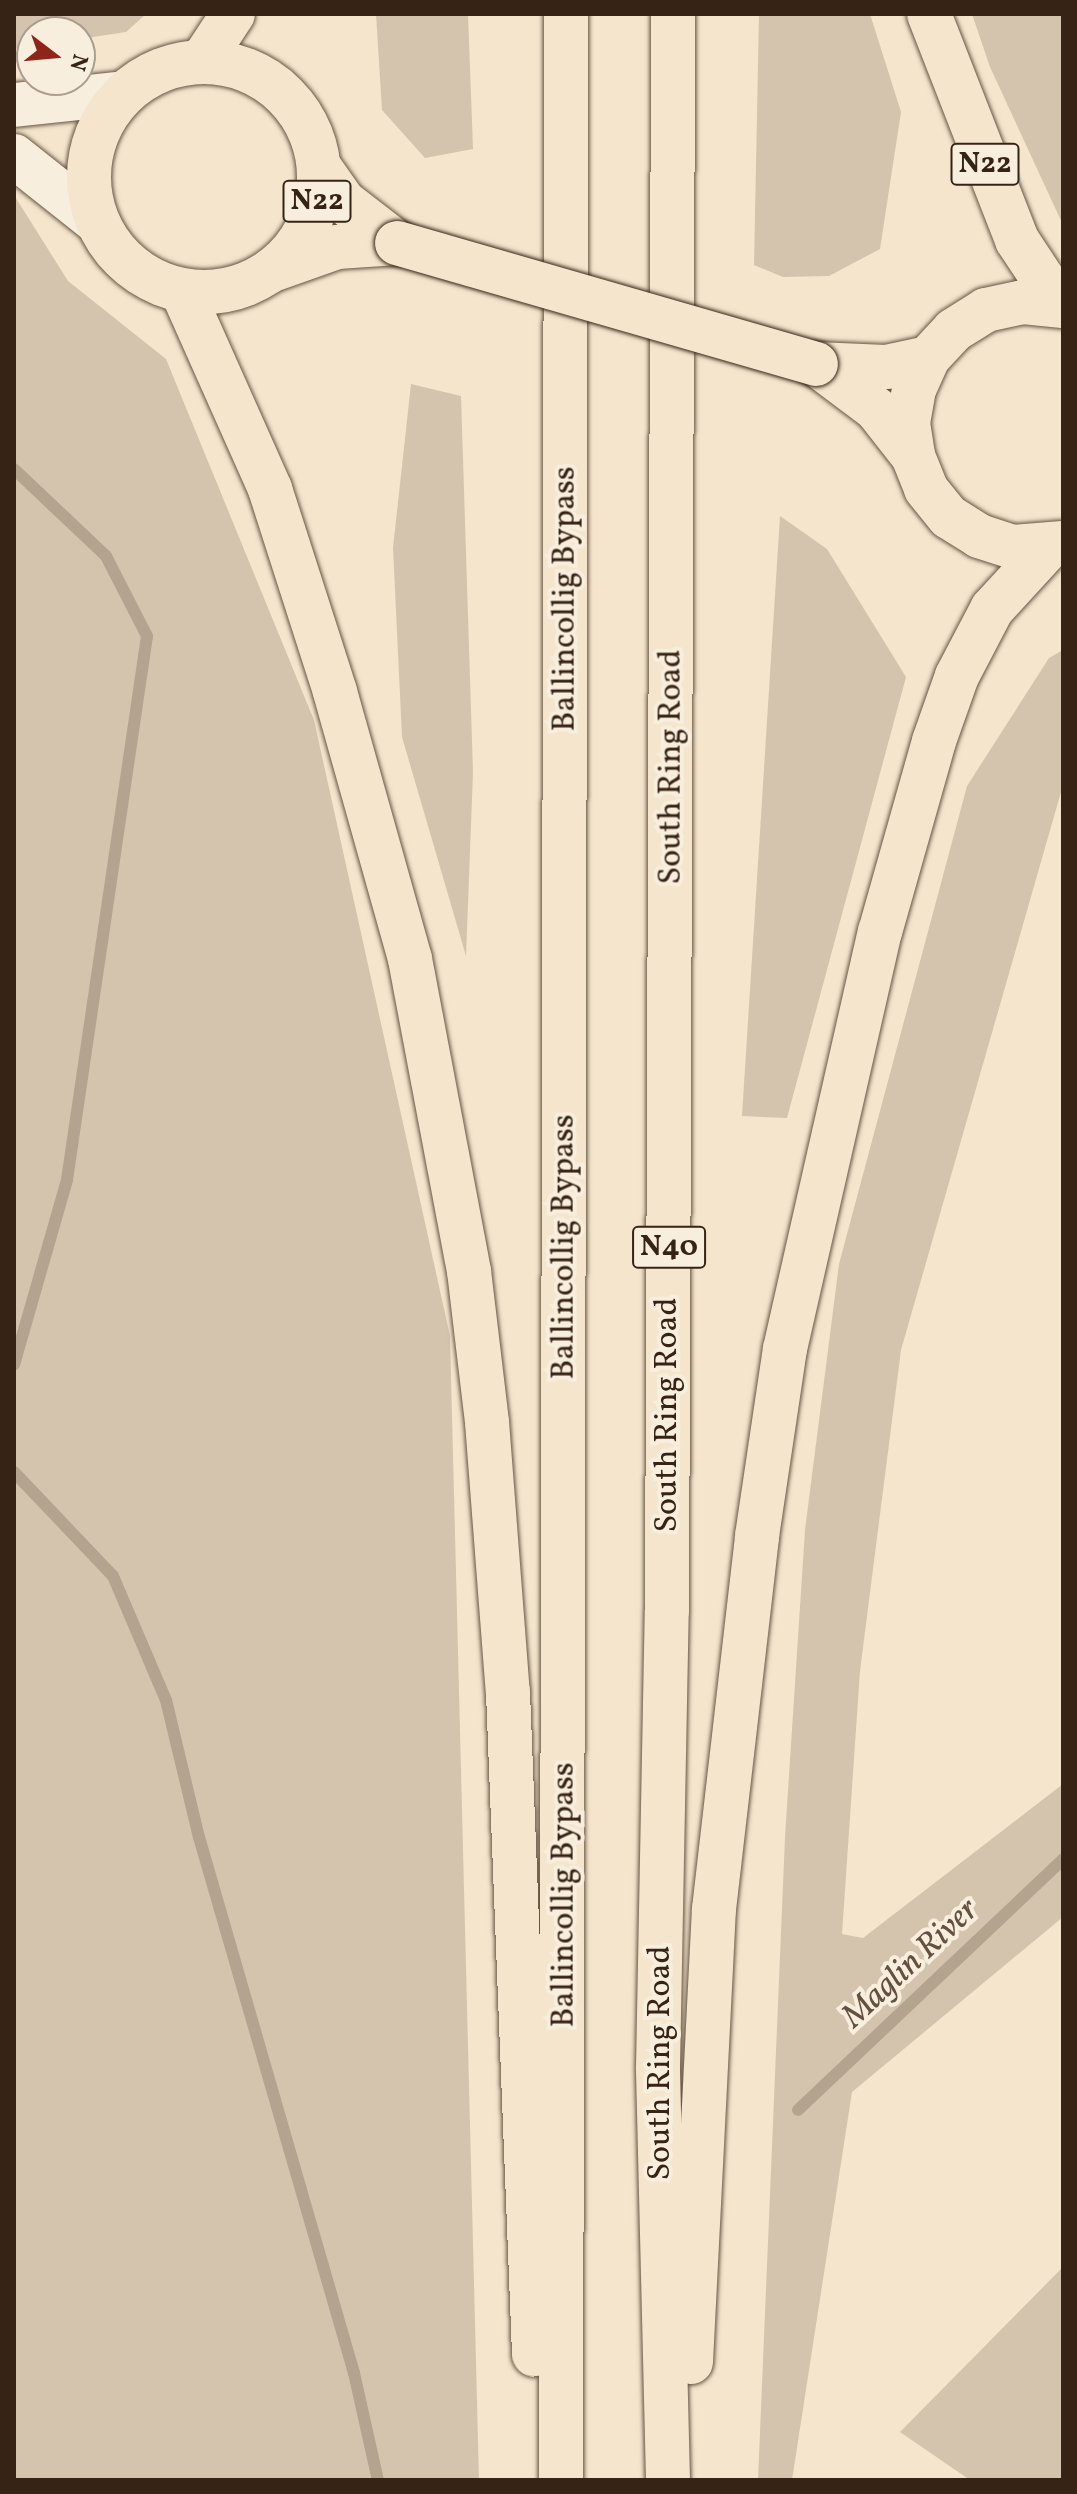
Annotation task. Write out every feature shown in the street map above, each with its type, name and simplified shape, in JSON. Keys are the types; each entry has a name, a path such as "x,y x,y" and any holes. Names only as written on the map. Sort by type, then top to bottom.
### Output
{"highway":[{"path":"202,61 233,14"},
{"name":"Ballincollig Bypass","path":"561,2480 566,14"},
{"name":"South Ring Road","path":"668,2480 658,2067 667,1611 673,14"},
{"name":"N22","path":"929,14 1017,240 1062,305"},
{"name":"N22","path":"273,270 300,242 316,207 320,168 312,134 294,104 277,88 236,65 202,61 147,76 124,93 103,121 91,153 89,187 96,221 117,253 146,278 182,291 214,293 245,286 273,270 337,247 397,243 816,364 886,367 928,358"},
{"name":"N22","path":"320,168 344,202 397,243"},
{"path":"182,291 270,489 335,692 410,959 469,1271 487,1422 508,1692 538,2480"},
{"name":"N22","path":"1056,545 1013,547 979,536 949,517 926,489 913,456 908,423 914,389 928,358 954,330 986,310 1023,302 1062,305"},
{"name":"N22","path":"816,364 876,409 913,456"},
{"path":"685,2480 714,1909 757,1536 785,1349 880,932 934,741 957,676 992,609 1056,545"}],"street":[{"path":"14,105 124,93"},
{"path":"14,156 96,221"}],"shaded area":[{"path":"14,14 146,14 126,32 96,37 96,16 16,16 14,49"},
{"path":"376,14 468,14 473,149 425,158 382,110"},
{"path":"759,14 870,14 901,112 880,249 829,276 783,277 754,265"},
{"path":"972,14 1063,14 1063,225 990,67"},
{"path":"14,195 68,281 166,359 314,720 450,1336 479,2480 14,2480"},
{"path":"411,384 461,396 473,772 466,956 402,737 393,548"},
{"path":"780,516 827,549 906,677 787,1118 742,1116"},
{"path":"1063,650 1063,785 901,1350 860,1671 842,1934 863,1938 1063,1784 1063,1917 852,2092 792,2480 758,2480 785,1837 805,1530 839,1264 967,786 1049,658"},
{"path":"1063,2267 1063,2480 970,2480 900,2432"}],"waterway":[{"path":"14,469 106,556 147,636 67,1180 14,1365"},
{"path":"14,1472 113,1576 166,1700 199,1837 354,2373 378,2480"},
{"name":"Maglin River","path":"798,2110 1063,1859"}]}
